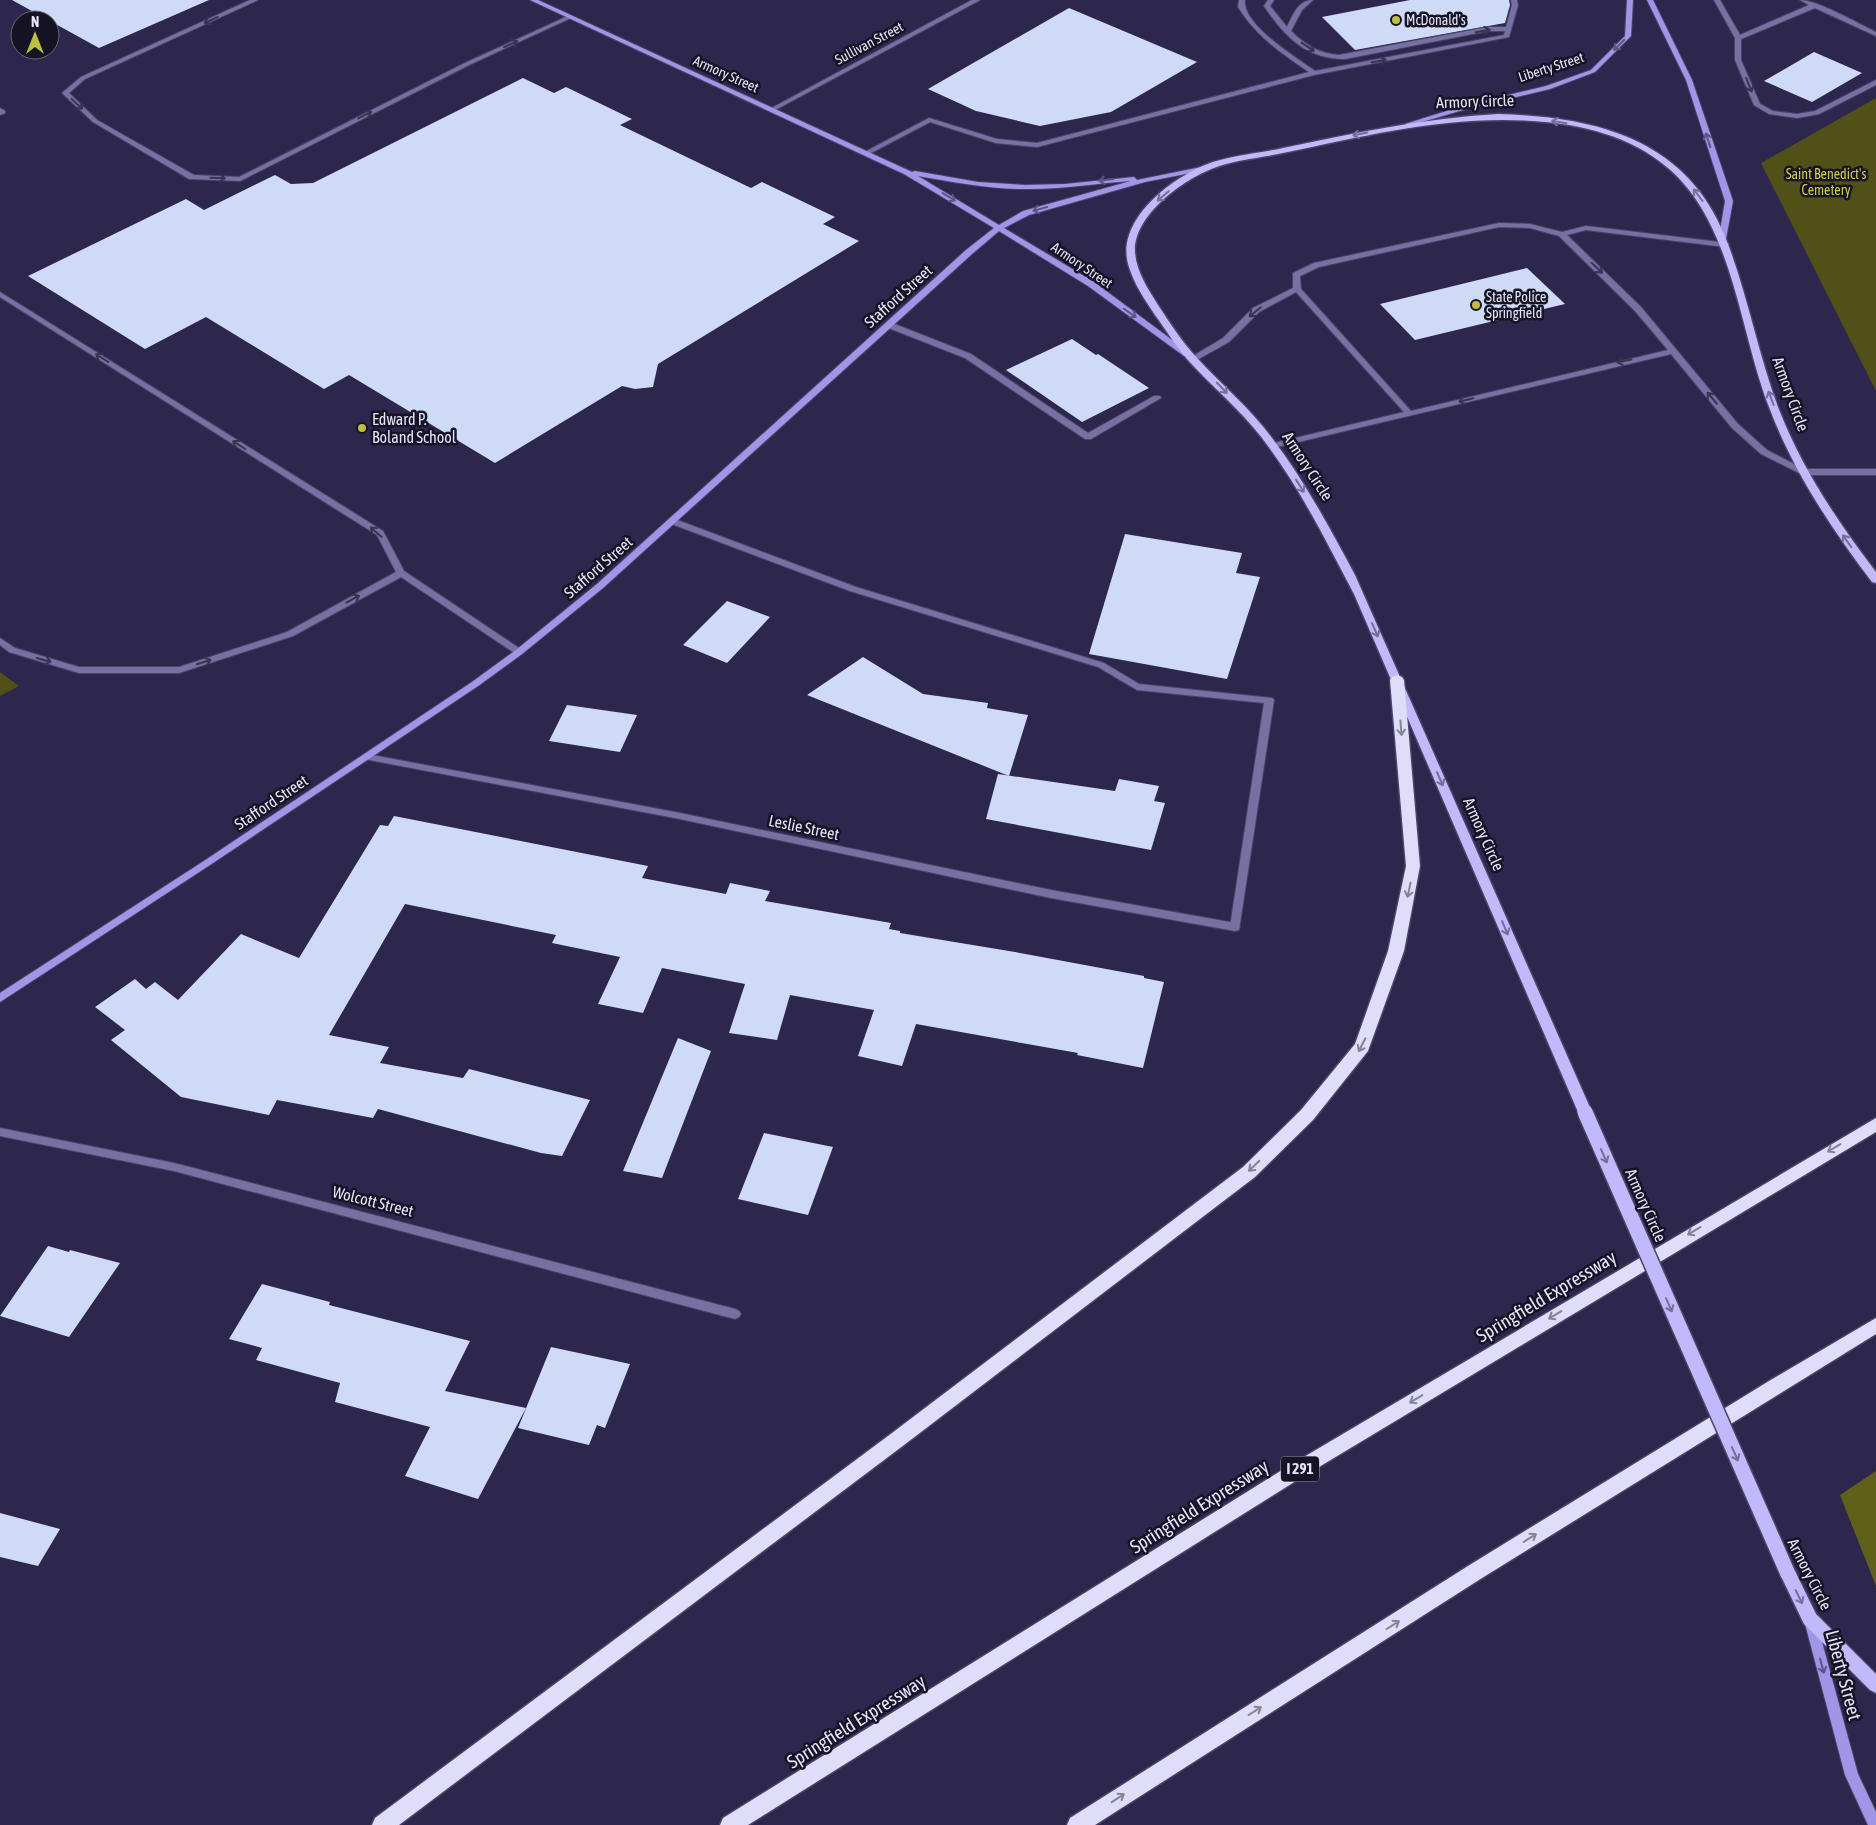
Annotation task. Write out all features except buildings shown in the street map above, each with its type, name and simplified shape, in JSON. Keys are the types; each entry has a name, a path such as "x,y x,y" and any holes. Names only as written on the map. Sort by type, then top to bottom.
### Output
{"highway":[{"path":"382,1825 898,1439 1249,1172 1307,1115 1362,1047 1396,951 1406,903 1413,866 1397,680"},
{"name":"Springfield Expressway","path":"730,1825 1293,1473 1876,1124"},
{"path":"1077,1825 1572,1511 1876,1325"}],"main road":[{"name":"Armory Street","path":"533,0 907,172 1091,284 1190,356"},
{"name":"Liberty Street","path":"1408,124 1468,106 1548,88 1593,71 1628,36 1630,0"},
{"path":"1650,0 1689,80 1728,201 1724,241"},
{"name":"Armory Circle","path":"1876,580 1845,539 1803,472 1783,430 1767,387 1724,241 1706,205 1680,174 1647,149 1620,137 1586,127 1526,118 1479,118 1408,124 1203,168 1155,203 1141,218 1132,233 1129,246 1131,260 1138,278 1190,356 1263,432 1300,485 1333,542 1359,594 1397,680 1584,1112 1788,1574 1810,1619 1876,1685"},
{"name":"Stafford Street","path":"0,998 367,757 519,652 600,586 1000,227 1026,213 1155,178 1203,168"},
{"name":"Armory Street","path":"907,172 967,183 1003,187 1043,188 1111,180 1155,178"},
{"name":"Liberty Street","path":"1810,1619 1852,1775 1875,1825"}],"street":[{"path":"255,0 83,78 65,93 95,120 192,177 240,179 467,64 570,17"},
{"name":"Sullivan Street","path":"773,109 977,0"},
{"path":"1242,0 1241,7 1247,19 1269,41 1314,73"},
{"path":"1271,0 1267,6 1275,19 1307,49 1324,56 1345,57 1488,30 1509,29"},
{"path":"1288,31 1298,9 1310,0"},
{"path":"867,153 929,120 996,142 1037,144 1314,73 1507,36 1515,4 1514,0"},
{"path":"1717,0 1738,38 1738,60 1757,105 1770,113 1797,116 1816,113 1876,82"},
{"path":"1804,0 1876,34"},
{"path":"1738,38 1816,5"},
{"path":"1410,414 1297,289 1296,275 1317,266 1499,225 1530,226 1562,234 1586,228 1724,241"},
{"path":"1562,234 1638,308 1735,426 1764,452 1803,472 1876,472"},
{"path":"1190,356 1226,340 1256,310 1297,289"},
{"path":"0,294 380,533 400,574 519,652"},
{"path":"889,325 968,356 1088,437 1157,398"},
{"path":"1273,446 1672,351"},
{"name":"Leslie Street","path":"367,757 680,816 1051,894 1235,928 1269,700 1137,687 1101,665 853,589 672,521"},
{"path":"0,641 12,650 79,670 179,670 290,634 400,574"},
{"name":"Wolcott Street","path":"0,1132 174,1167 735,1314"}],"green space":[{"name":"Saint Benedict's Cemetery","path":"1876,98 1876,391 1761,163"},
{"path":"0,672 19,686 0,696"}],"shaded area":[{"path":"1876,1471 1876,1586 1840,1495"}],"place":[{"name":"McDonald's","path":"1396,20"},
{"name":"State Police Springfield","path":"1476,305"},
{"name":"Edward P. Boland School","path":"362,428"}]}
